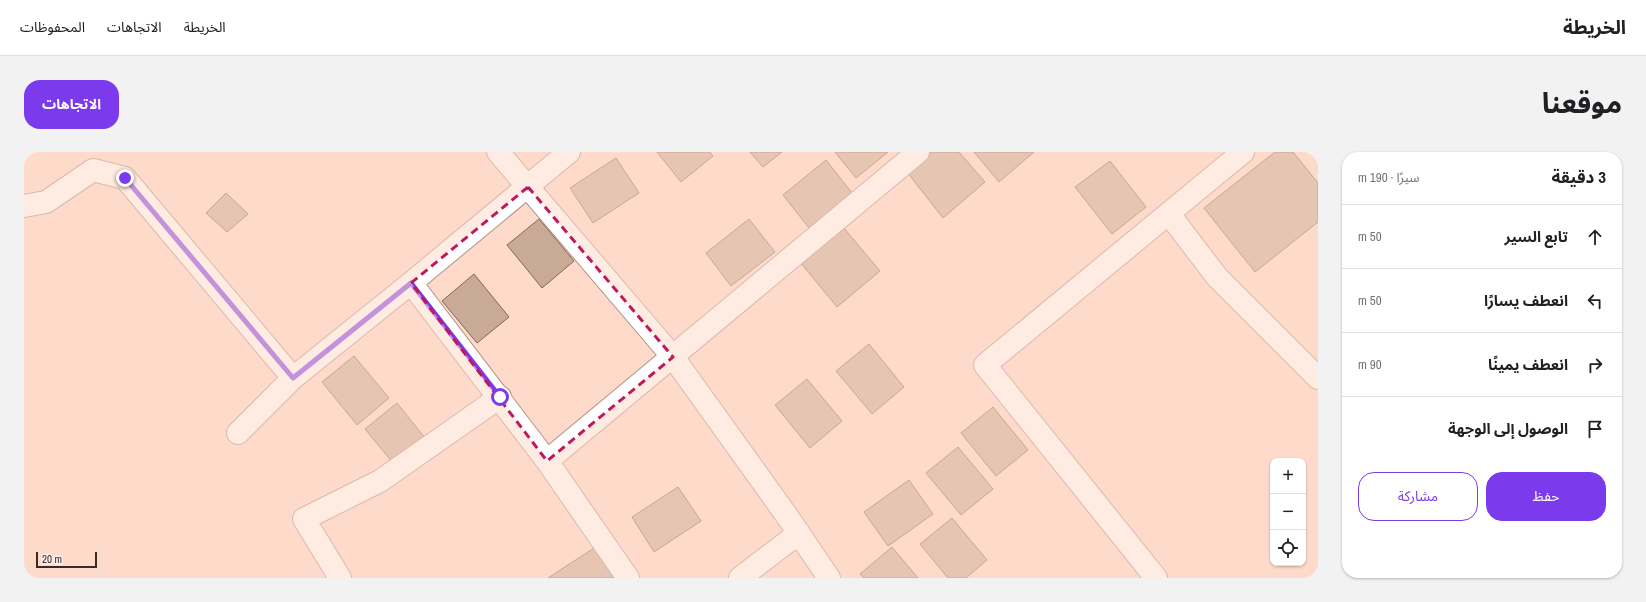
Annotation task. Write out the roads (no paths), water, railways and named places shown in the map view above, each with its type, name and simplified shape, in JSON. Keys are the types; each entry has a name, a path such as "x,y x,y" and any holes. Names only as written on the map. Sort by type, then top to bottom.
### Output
{"street":[{"path":"498,152 673,357 799,533 829,578"},
{"path":"238,433 293,378 411,283 569,152"},
{"path":"547,460 673,357 918,152"},
{"path":"1156,578 984,365 1243,152"},
{"path":"24,206 46,202 94,170 125,178 293,378"},
{"path":"1169,214 1217,277 1318,378"},
{"path":"411,283 547,460 628,578"},
{"path":"340,578 304,518 380,481 500,397"},
{"path":"740,578 799,533"}]}
